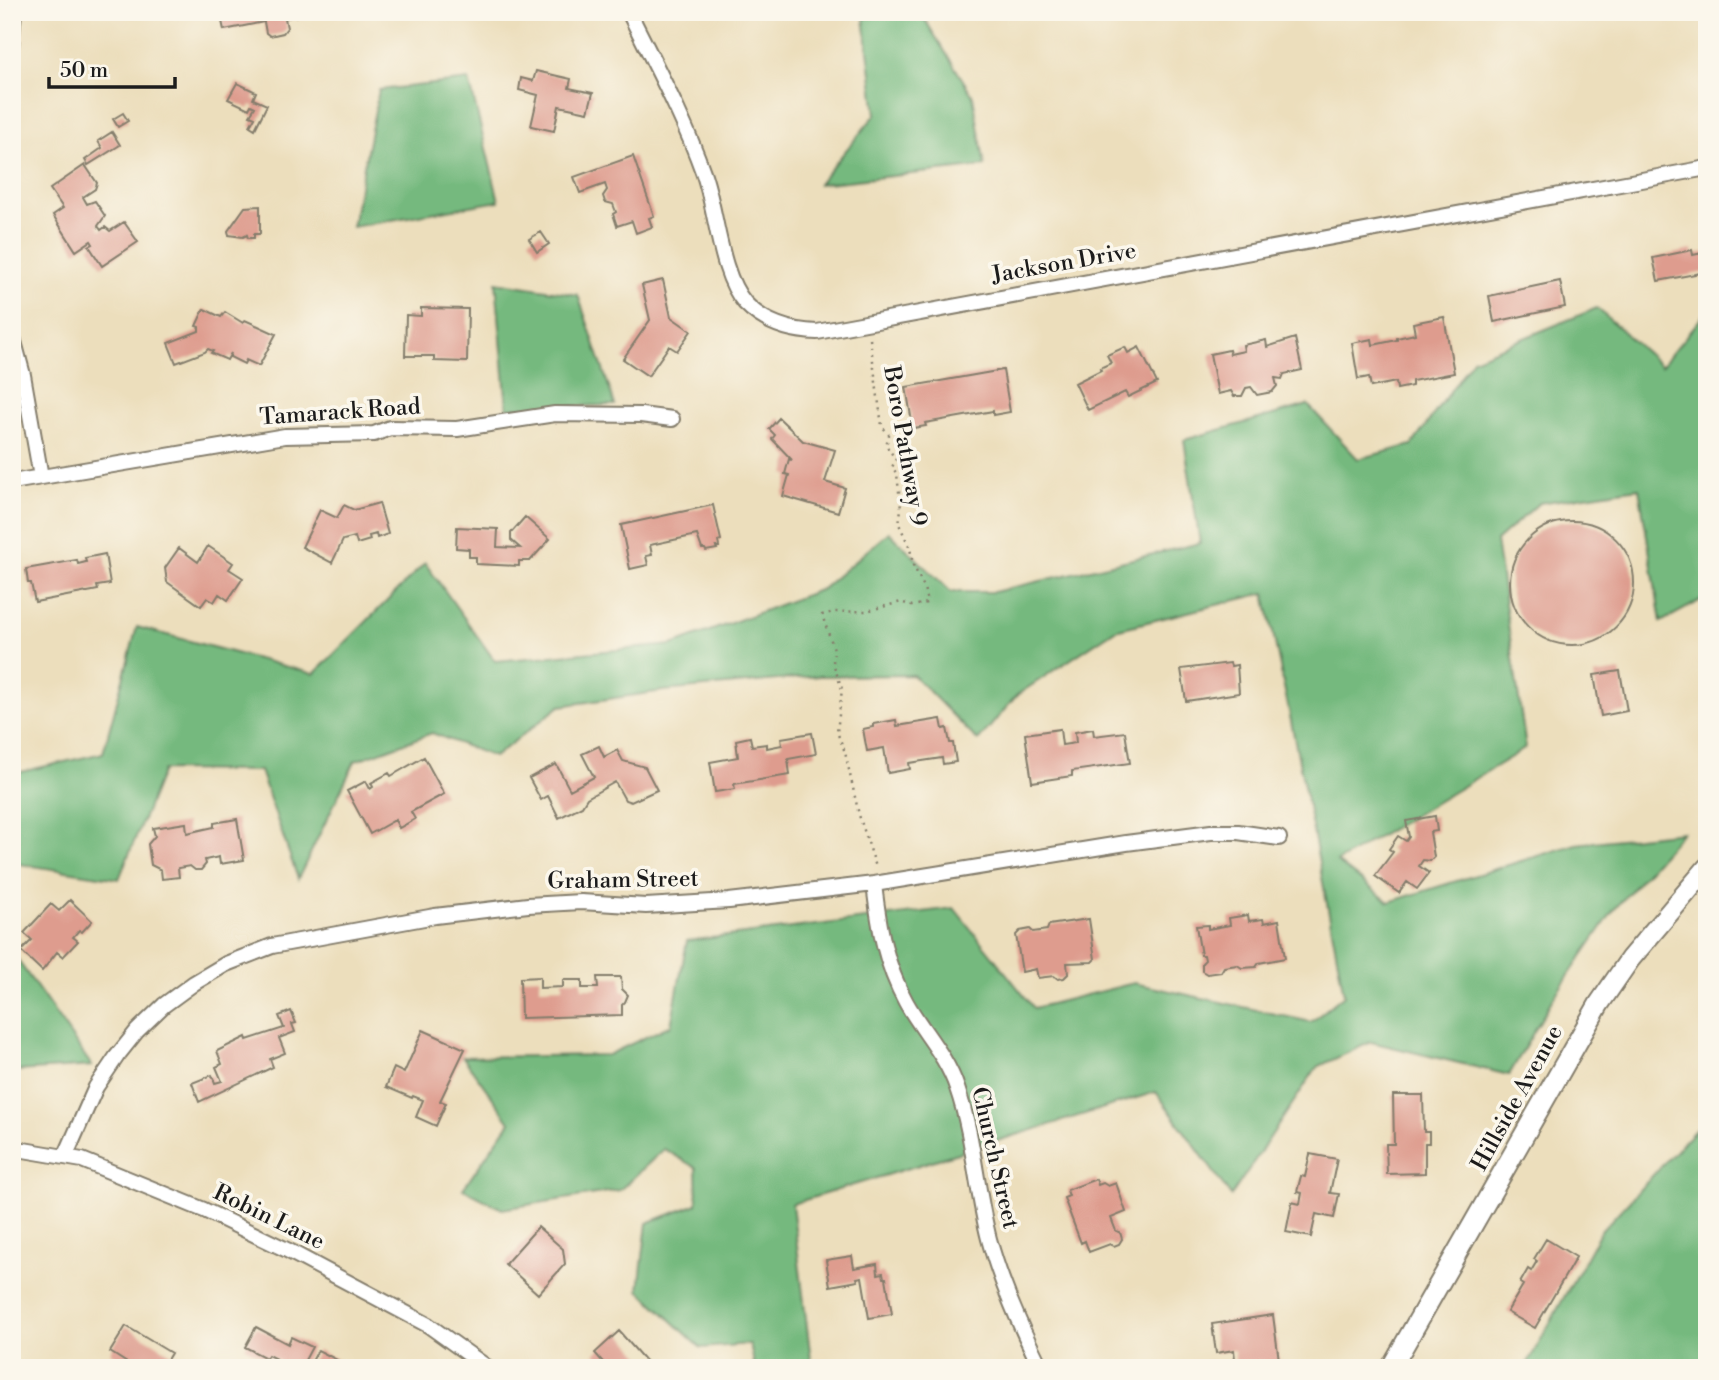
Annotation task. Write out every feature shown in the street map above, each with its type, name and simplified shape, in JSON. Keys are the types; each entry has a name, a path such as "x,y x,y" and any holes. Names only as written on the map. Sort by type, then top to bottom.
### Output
{"main road":[{"name":"Hillside Avenue","path":"1391,1368 1599,1004 1630,959 1707,867"}],"street":[{"name":"Jackson Drive","path":"629,12 688,132 715,211 727,269 734,287 745,302 770,321 797,331 817,332 1707,168"},
{"path":"12,334 23,375 41,477"},
{"name":"Tamarack Road","path":"12,482 285,436 374,434 390,428 457,429 555,414 641,415 672,419"},
{"name":"Graham Street","path":"65,1157 96,1087 137,1031 164,1005 194,983 226,964 272,946 435,916 527,905 581,902 659,906 729,901 874,884 1211,832 1238,832 1279,838"},
{"name":"Church Street","path":"874,884 880,935 893,976 907,1004 944,1059 956,1086 966,1118 990,1241 1011,1305 1041,1368"},
{"name":"Robin Lane","path":"12,1148 82,1160 204,1210 288,1250 430,1326 488,1368"}],"path":[{"name":"Boro Pathway 9","path":"868,322 882,426 889,435 886,445 896,460 892,467 897,474 901,509 899,524 910,548 913,565 924,587 927,604 912,606 901,602 867,611 822,615 834,649 833,663 842,689 837,732 876,866 871,872 874,884"}],"green space":[{"path":"920,12 973,96 985,166 818,184 876,114 864,18"},
{"path":"469,80 499,201 352,227 379,90"},
{"path":"496,282 578,295 615,405 507,408"},
{"path":"1597,308 1661,366 1707,311 1707,597 1661,622 1639,488 1539,503 1496,541 1526,748 1337,862 1389,902 1576,844 1682,832 1613,911 1552,1000 1509,1075 1371,1042 1317,1067 1231,1196 1156,1092 792,1204 812,1368 755,1368 750,1344 701,1348 639,1290 647,1223 697,1204 696,1168 664,1149 620,1190 502,1209 463,1189 510,1122 463,1057 608,1055 671,1025 687,941 954,908 1034,1008 1134,983 1311,1022 1344,995 1265,593 1115,630 1017,695 978,741 913,675 819,676 663,691 560,706 494,757 432,733 355,761 298,879 260,771 163,770 119,879 12,863 12,774 103,753 137,627 314,674 425,563 495,661 672,645 822,589 889,532 951,592 994,592 1200,543 1184,440 1308,405 1358,459 1412,445 1473,359"},
{"path":"12,952 92,1066 17,1071 12,1068"},
{"path":"1707,1117 1707,1368 1525,1368 1600,1232"}],"building":[{"path":"12,12 22,12 19,47 12,46"},
{"path":"220,12 310,14 285,18 287,28 283,33 270,36 266,33 264,22 224,30"},
{"path":"536,71 571,79 569,88 593,93 588,112 559,106 554,131 531,126 538,95 519,90 521,78 533,81"},
{"path":"237,83 256,92 253,99 267,105 255,129 250,126 255,117 250,115 255,107 251,105 249,109 228,99"},
{"path":"123,113 128,121 118,127 113,119"},
{"path":"112,132 120,145 88,165 85,160 102,148 98,141"},
{"path":"633,156 654,216 649,218 652,227 636,233 632,221 617,226 613,204 605,202 603,196 607,190 605,184 580,193 574,177"},
{"path":"85,165 97,183 95,189 83,197 87,204 95,201 105,216 98,226 101,230 105,227 110,231 124,222 138,242 102,266 89,246 93,244 91,241 76,251 53,215 63,208 50,189"},
{"path":"260,206 260,234 254,234 254,238 248,238 247,235 229,235 228,231 245,207"},
{"path":"541,232 549,244 537,252 529,239"},
{"path":"1692,250 1693,255 1707,252 1706,272 1658,281 1653,258"},
{"path":"663,280 671,317 691,331 677,351 669,346 648,376 623,359 650,320 642,285"},
{"path":"1560,281 1565,307 1494,322 1489,296"},
{"path":"421,308 468,309 467,362 434,361 434,356 405,356 406,315 421,316"},
{"path":"204,309 221,317 225,312 243,323 245,320 276,334 259,366 246,360 244,364 230,357 231,353 227,360 208,349 176,363 168,343 199,331 196,326"},
{"path":"1444,317 1454,373 1412,381 1412,386 1397,389 1396,382 1371,387 1369,377 1358,379 1352,343 1372,339 1373,345 1397,340 1415,334 1413,323"},
{"path":"1295,338 1302,370 1284,374 1282,379 1275,378 1277,386 1272,392 1257,395 1251,387 1246,388 1242,396 1234,396 1231,391 1218,394 1210,354 1229,350 1230,354 1244,351 1243,345 1266,340 1267,347"},
{"path":"1125,347 1128,353 1139,347 1157,383 1128,397 1125,392 1088,410 1075,383 1111,363 1107,355"},
{"path":"1003,370 1010,412 993,415 993,411 925,423 926,426 913,428 906,387"},
{"path":"779,418 803,441 835,450 825,482 845,488 838,512 783,496 789,475 785,474 789,459 792,460 772,439 775,435 769,429"},
{"path":"379,503 388,534 377,538 376,534 369,536 370,540 357,544 355,537 343,540 332,563 302,547 320,510 337,518 344,505 354,510"},
{"path":"713,505 721,540 718,541 717,549 702,549 697,535 650,545 652,555 646,556 648,565 630,569 621,525"},
{"path":"525,517 550,539 530,561 519,561 519,566 476,564 476,557 469,557 469,549 456,548 457,527 498,529 497,547 520,548 511,540 511,533"},
{"path":"1572,521 1596,526 1616,539 1629,559 1634,583 1629,607 1616,627 1596,640 1572,645 1548,640 1528,627 1515,607 1510,583 1515,559 1528,539 1548,526"},
{"path":"208,546 233,563 229,569 243,578 228,600 219,594 214,602 207,598 201,606 167,582 165,568 179,548 198,562"},
{"path":"105,554 110,584 97,586 98,590 35,602 26,569 77,560 78,564 86,562 85,558"},
{"path":"1230,663 1231,666 1237,665 1239,693 1186,701 1181,669"},
{"path":"1620,671 1627,711 1601,716 1594,675"},
{"path":"941,719 943,729 947,728 950,743 953,743 956,762 943,764 942,758 909,763 910,769 888,773 884,748 867,751 863,729 873,727 873,724 896,720 897,726"},
{"path":"1060,729 1062,745 1076,743 1075,732 1093,729 1094,736 1125,732 1130,763 1072,771 1072,776 1032,782 1025,734"},
{"path":"812,733 816,754 788,759 790,775 734,784 735,789 715,792 710,762 738,757 736,740 750,737 752,746 767,744 767,748 782,745 781,738"},
{"path":"599,746 604,757 617,750 623,761 645,767 657,790 631,802 625,800 615,782 587,798 582,806 559,818 548,796 541,800 529,778 556,764 570,790 594,777 582,754"},
{"path":"424,757 444,794 411,812 415,819 399,828 395,820 370,834 347,791 366,781 370,789 373,787 371,783 389,773 391,776"},
{"path":"1435,816 1437,831 1430,832 1434,857 1430,861 1423,860 1419,866 1429,873 1417,889 1407,882 1399,893 1375,876 1393,852 1389,849 1398,836 1406,841 1409,837 1406,821"},
{"path":"237,819 244,860 220,864 219,857 205,860 206,864 201,870 190,866 178,868 179,877 162,879 161,870 151,865 148,844 155,836 153,828 186,823 187,833 214,827 214,823"},
{"path":"70,900 92,921 73,937 78,941 63,957 57,952 42,971 21,951 32,940 24,933 51,904 59,911"},
{"path":"1248,915 1249,921 1263,919 1264,923 1279,920 1285,958 1259,963 1256,967 1242,968 1237,965 1224,967 1221,972 1207,974 1202,971 1202,963 1205,960 1204,955 1201,955 1196,926 1208,925 1208,929 1230,925 1229,918"},
{"path":"1089,919 1095,959 1092,962 1067,963 1068,974 1058,979 1054,976 1038,978 1036,969 1022,972 1016,935 1020,931 1047,930 1049,925"},
{"path":"540,977 540,988 563,987 563,980 582,980 582,988 598,988 597,977 621,977 622,989 628,995 622,1005 622,1015 521,1018 520,978"},
{"path":"291,1011 296,1023 292,1024 295,1032 279,1038 285,1053 270,1059 273,1067 199,1102 192,1083 212,1075 215,1083 222,1081 216,1067 222,1064 217,1051 246,1037 247,1040 284,1028 279,1016"},
{"path":"423,1030 465,1049 440,1101 446,1103 436,1126 416,1117 423,1100 386,1087 394,1068 404,1073"},
{"path":"1393,1095 1423,1095 1424,1132 1429,1132 1429,1143 1425,1143 1425,1173 1387,1174 1386,1144 1394,1144"},
{"path":"1310,1154 1337,1159 1330,1193 1339,1194 1334,1218 1316,1214 1311,1237 1286,1232 1292,1202 1300,1204 1302,1193 1297,1192 1301,1176 1305,1177"},
{"path":"1096,1179 1098,1185 1116,1183 1126,1212 1111,1218 1116,1231 1120,1232 1122,1239 1119,1244 1110,1244 1089,1252 1085,1241 1081,1243 1064,1198 1069,1196 1067,1190"},
{"path":"538,1227 563,1249 565,1264 538,1294 505,1264"},
{"path":"1546,1239 1576,1257 1535,1328 1507,1312 1523,1285 1520,1283 1528,1269 1531,1271 1537,1261 1534,1259"},
{"path":"852,1256 854,1268 877,1264 878,1274 883,1273 886,1278 892,1314 869,1318 862,1277 857,1278 858,1281 830,1286 826,1260"},
{"path":"1273,1315 1280,1368 1236,1368 1234,1350 1216,1353 1212,1324"},
{"path":"126,1326 171,1353 162,1368 135,1368 110,1352"},
{"path":"256,1327 288,1344 291,1337 312,1347 304,1362 310,1365 318,1350 343,1363 341,1368 277,1368 280,1361 268,1355 266,1358 245,1347"},
{"path":"619,1331 647,1363 642,1368 608,1368 595,1353"}]}
